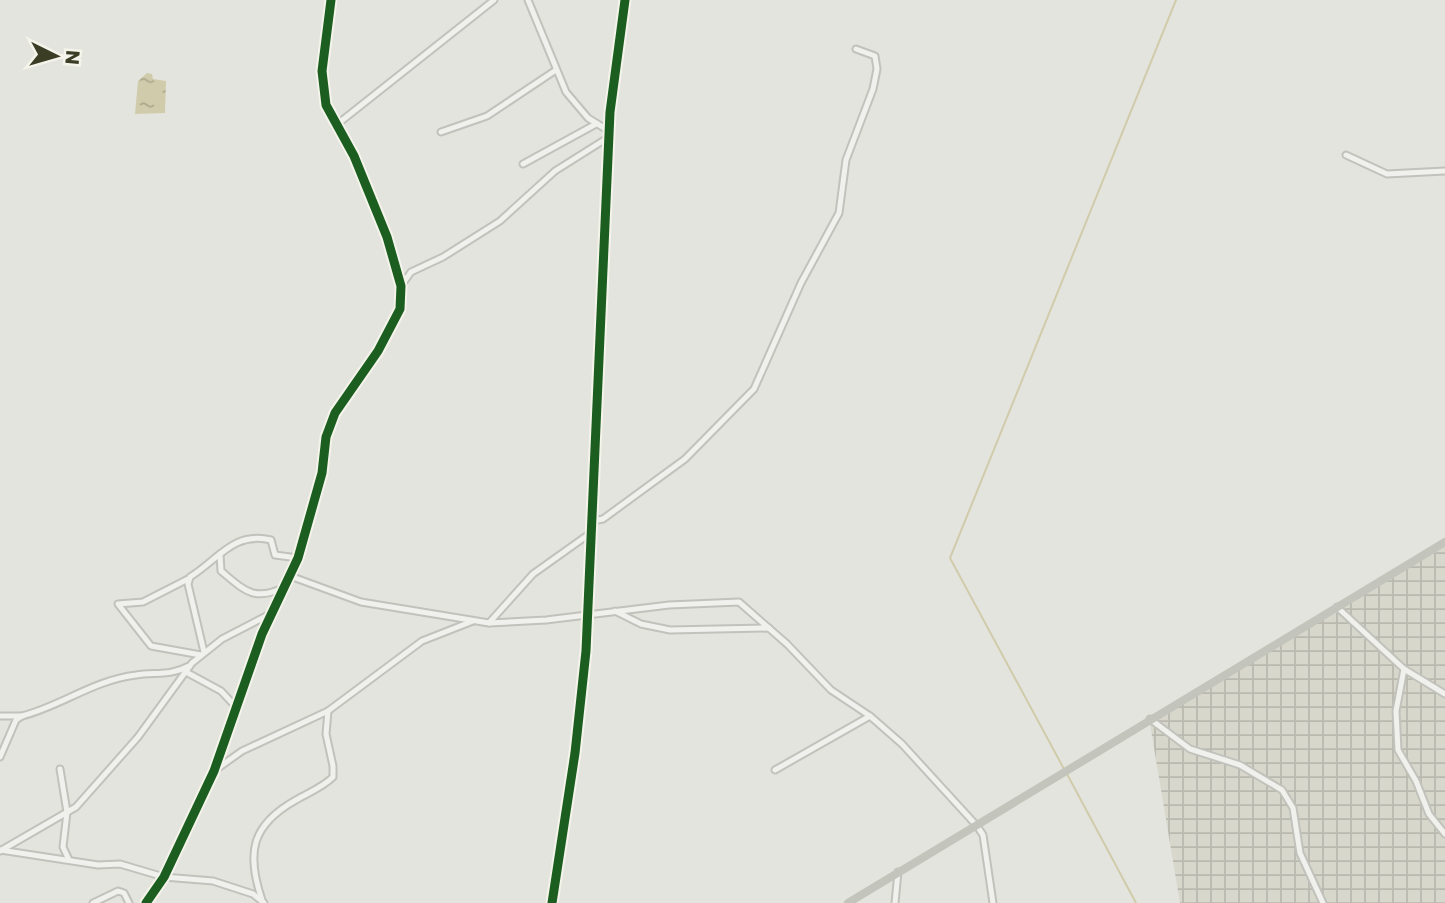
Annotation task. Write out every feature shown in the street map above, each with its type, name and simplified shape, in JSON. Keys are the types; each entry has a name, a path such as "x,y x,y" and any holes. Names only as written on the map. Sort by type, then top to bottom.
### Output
{"street":[{"path":"146,903 164,877 214,772 235,706 298,558 322,473 331,424 386,337 400,309 401,286 373,201 354,156 335,126 326,105 323,82 331,0"},
{"path":"335,126 494,0"},
{"path":"528,0 571,100 609,134"},
{"path":"552,903 575,753 586,652 609,134 625,0"},
{"path":"593,522 603,519 685,458 754,389 801,283 839,213 846,160 870,99 877,69 875,56 856,49"},
{"path":"441,132 487,116 556,70"},
{"path":"523,164 596,124"},
{"path":"401,286 411,272 443,257 500,221 555,171 609,134"},
{"path":"1346,155 1387,174 1445,171"},
{"path":"489,623 533,573 592,532"},
{"path":"202,654 151,646 118,604 143,602 188,579 228,545 254,538 273,541 273,554 298,558"},
{"path":"848,903 1149,718 1445,542"},
{"path":"221,551 221,572 251,594 260,596 285,587"},
{"path":"290,576 361,602 489,623 546,620 614,610 739,602 831,690 870,716 921,763 977,826 983,835 993,903"},
{"path":"188,579 202,654"},
{"path":"1337,607 1404,669 1445,694"},
{"path":"614,610 641,624 670,630 769,628"},
{"path":"0,757 16,720 22,716 104,682 135,675 174,673 192,663 222,639 273,612"},
{"path":"214,772 242,751 328,711 422,641 473,621"},
{"path":"0,850 83,800 138,737 192,663"},
{"path":"1404,669 1396,711 1398,750 1429,814 1445,834"},
{"path":"186,672 221,691 235,706"},
{"path":"263,901 253,859 259,832 278,811 332,777 334,766 326,734 328,711"},
{"path":"0,716 22,716"},
{"path":"775,770 870,716"},
{"path":"1149,718 1190,749 1240,765 1282,790 1293,808 1300,853 1323,903"},
{"path":"60,769 67,812 63,847 69,860"},
{"path":"0,850 135,866 164,877 222,883 263,901"},
{"path":"895,903 898,872"},
{"path":"93,903 118,891 124,893 130,903"}],"shaded area":[{"path":"1445,540 1445,903 1180,903 1149,718"}],"water":[{"path":"147,73 152,74 153,79 166,81 165,113 135,114 138,81"}],"waterway":[{"path":"1064,769 950,558 1176,0"},
{"path":"1067,774 1136,903"}],"cycle path":[{"path":"146,903 164,877 214,771 262,634 298,558 322,473 326,437 335,413 378,351 400,309 401,286 387,237 354,156 326,105 322,71 331,0"},
{"path":"552,903 575,753 586,651 610,112 625,0"}]}
